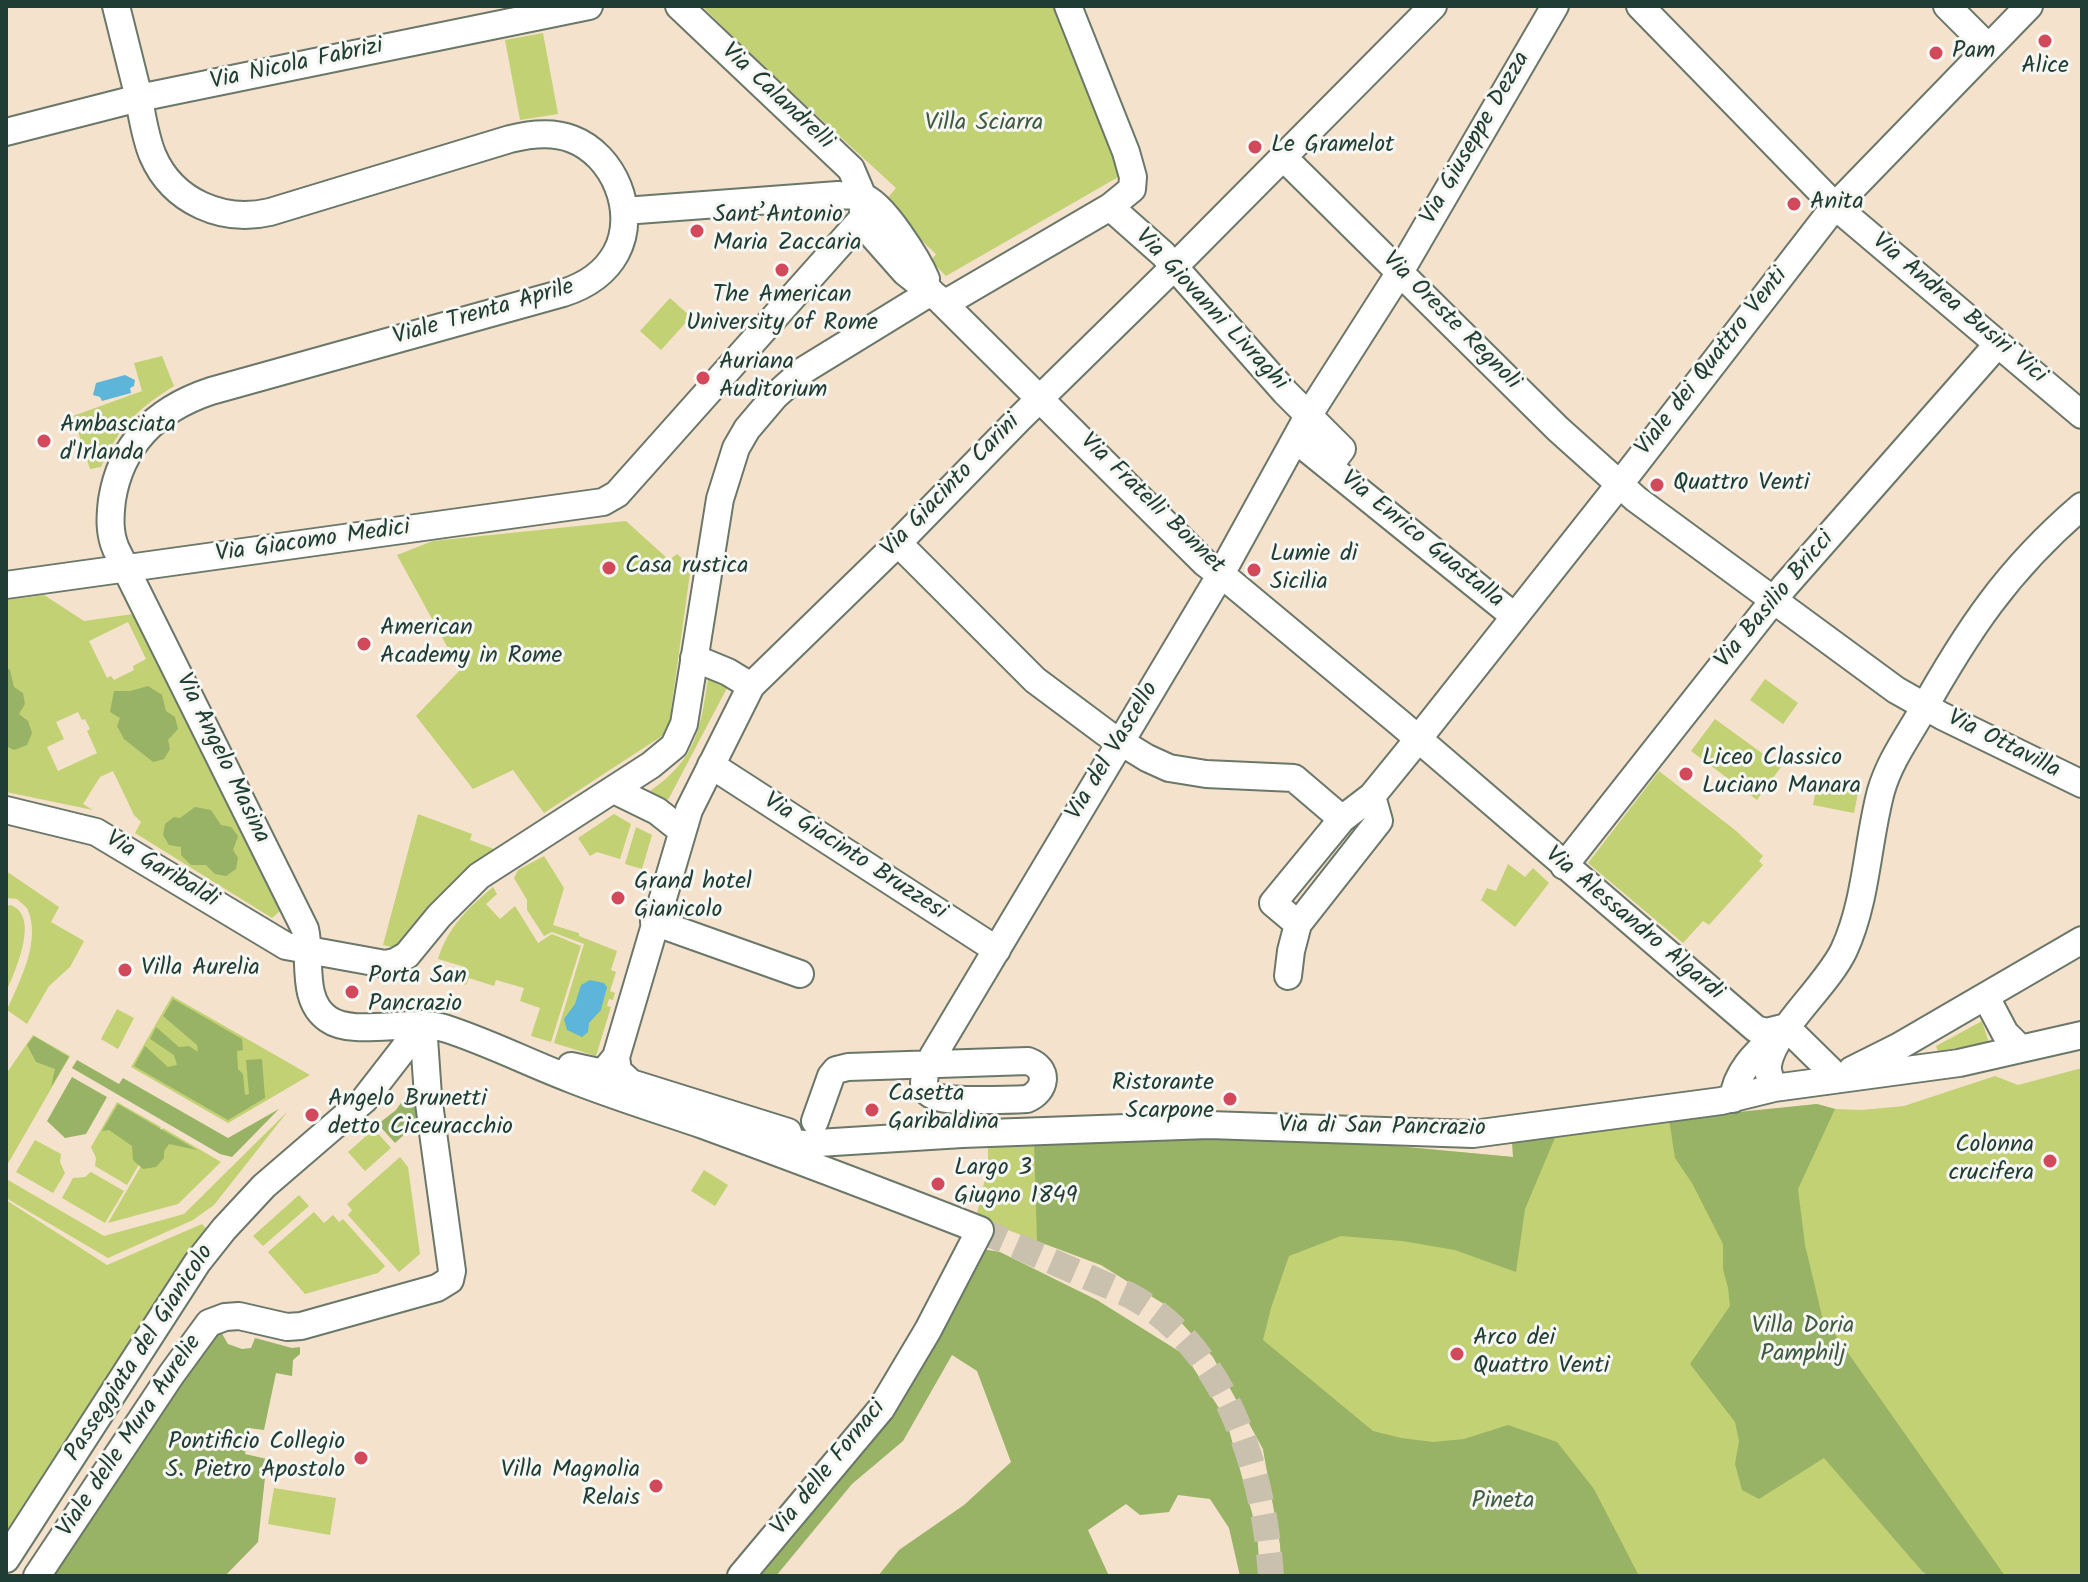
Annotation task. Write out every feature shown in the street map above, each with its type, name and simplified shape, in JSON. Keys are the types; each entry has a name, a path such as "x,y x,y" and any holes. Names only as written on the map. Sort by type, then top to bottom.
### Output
{"street":[{"name":"Viale Trenta Aprile","path":"116,6 147,138 162,172 186,196 206,209 220,214 251,215 285,208 510,139 541,134 568,138 596,154 610,171 624,211 622,237 617,252 597,276 578,288 211,391 161,416 132,446 122,462 116,481 110,531 127,568"},
{"name":"Via Nicola Fabrizi","path":"6,132 139,98 589,6"},
{"name":"Via Calandrelli","path":"679,6 842,160 856,178 863,207 875,205 901,238 937,298"},
{"path":"681,830 657,811 614,790 651,765 679,739 687,710 725,477 731,457 747,429 775,396 804,370 1110,207 1132,189 1133,172 1068,6"},
{"name":"Via Giacinto Carini","path":"616,1057 681,830 751,686 898,543 1433,6"},
{"name":"Via Giuseppe Dezza","path":"1400,272 1555,6"},
{"name":"Via Andrea Busiri Vici","path":"1640,6 1835,206 2082,415"},
{"path":"1947,6 1988,47"},
{"name":"Viale dei Quattro Venti","path":"1372,796 1835,206 2029,6"},
{"name":"Via Oreste Regnoli","path":"1283,157 1558,429 1619,484 1773,602"},
{"path":"624,211 838,195 863,207"},
{"name":"Via Giacomo Medici","path":"6,585 592,505 617,494 863,207"},
{"name":"Via Giovanni Livraghi","path":"1110,207 1174,267 1329,466"},
{"name":"Via del Vascello","path":"929,1063 1221,574 1302,428 1400,272"},
{"name":"Via Fratelli Bonnet","path":"937,298 1192,551 1418,739"},
{"name":"Via Basilio Bricci","path":"1564,866 1773,602 1997,345"},
{"name":"Via Enrico Guastalla","path":"1329,466 1514,616"},
{"path":"1733,1099 1734,1087 1742,1071 1827,980 1848,941 1861,898 1881,790 1962,641 2003,584 2037,546 2082,506"},
{"path":"898,543 1035,680 1120,742 1169,768 1206,774 1294,778 1342,819"},
{"name":"Via Angelo Masina","path":"127,568 305,929 311,991 320,1012 339,1025 361,1027"},
{"name":"Via Ottavilla","path":"1773,602 1896,690 2082,784"},
{"path":"694,658 728,672 751,686"},
{"name":"Via Alessandro Algardi","path":"1418,739 1756,1029 1766,1032 1786,1027"},
{"name":"Via Giacinto Bruzzesi","path":"711,765 997,950"},
{"name":"Via Garibaldi","path":"6,810 96,832 286,946 390,963 407,955 439,916 487,870 614,790"},
{"path":"1288,976 1298,924 1379,821 1372,796 1342,819 1273,903 1298,924"},
{"path":"654,922 800,974"},
{"path":"1786,1027 1838,1078 2082,940"},
{"path":"1986,997 2005,1033 2020,1048"},
{"name":"Via di San Pancrazio","path":"361,1027 423,1024 450,1029 569,1078 854,1180"},
{"name":"Passeggiata del Gianicolo","path":"6,1559 202,1255 264,1186 358,1106 423,1024"},
{"name":"Viale delle Mura Aurelie","path":"37,1576 209,1323 239,1316 287,1327 301,1326 437,1288 450,1280 452,1271 428,1096 423,1024"},
{"path":"1774,1088 1768,1066 1786,1027"},
{"name":"Via di San Pancrazio","path":"616,1057 618,1071 631,1083 793,1133 812,1131 861,1139 1209,1125 1473,1134 1733,1099 1774,1088 1838,1078 1948,1065 2082,1035"},
{"name":"Via di San Pancrazio","path":"502,1048 598,1073 608,1070 616,1057"},
{"path":"812,1131 831,1076 836,1070 848,1067 929,1063 1032,1062 1042,1071 1042,1086 1032,1098 936,1099 924,1086 929,1063"},
{"path":"1015,1100 1018,1132"},
{"name":"Via di San Pancrazio","path":"641,1103 673,1107 769,1138 797,1143 812,1131"},
{"name":"Via di San Pancrazio","path":"812,1131 854,1180"},
{"path":"854,1180 848,1165 850,1155 861,1139"},
{"name":"Via delle Fornaci","path":"741,1576 881,1409 928,1330 980,1230 854,1180"}],"green space":[{"name":"Villa Sciarra","path":"702,6 1055,6 1120,176 946,276 931,261 936,254 893,214 886,200 896,188"},
{"path":"543,33 558,114 520,120 505,40"},
{"path":"670,298 691,317 661,350 640,331"},
{"path":"162,356 174,386 139,411 122,430 101,467 90,469 73,416 142,391 134,363"},
{"path":"626,521 669,560 677,554 691,566 668,732 544,813 513,770 473,789 416,716 460,670 397,555 433,541"},
{"path":"44,595 84,621 133,614 280,911 272,918 135,833 141,822 134,815 113,771 100,777 83,804 93,810 6,792 6,600","holes":["128,622 146,659 133,666 134,670 114,680 111,676 107,678 89,641","78,712 90,729 87,731 97,753 58,771 47,747 64,739 56,722"]},
{"path":"6,667 10,670 14,687 23,693 25,704 19,714 28,721 32,733 27,745 14,750 6,746"},
{"path":"708,679 727,688 668,800 650,791 677,767 693,742"},
{"path":"1765,679 1798,703 1783,724 1750,700"},
{"path":"148,686 162,695 166,711 175,717 178,729 168,740 170,749 164,759 153,762 124,739 117,726 120,718 110,712 114,691"},
{"path":"1715,719 1781,767 1757,800 1691,751"},
{"path":"1659,771 1735,830 1763,856 1759,861 1763,865 1709,925 1703,921 1683,943 1588,863"},
{"path":"1817,784 1858,793 1854,813 1813,805"},
{"path":"195,807 211,810 221,825 231,827 238,836 233,850 238,858 236,869 226,876 215,874 206,865 191,865 181,855 181,847 169,845 163,835 165,824"},
{"path":"418,814 472,834 470,840 494,849 441,895 395,948 383,945"},
{"path":"614,814 631,824 620,859 597,852 590,856 578,838"},
{"path":"636,827 652,835 642,869 625,864"},
{"path":"544,856 564,888 553,925 617,951 611,970 616,972 610,991 615,993 613,1000 609,999 607,1006 611,1007 596,1056 554,1043 584,944 552,932 544,936 527,910 527,900 514,878 518,870"},
{"path":"1508,864 1525,877 1533,868 1549,883 1515,927 1481,900 1487,888 1496,891"},
{"path":"6,871 59,907 51,922 84,941 70,967 49,986 27,1024 7,1010 28,960 31,920 27,908 17,899 6,898"},
{"path":"493,887 497,894 486,904 500,919 515,906 538,943 552,934 581,946 551,1042 531,1036 540,1008 520,1001 524,988 496,980 494,986 469,978 466,985 461,983 465,967 438,959 447,937 460,919"},
{"path":"6,906 19,911 24,920 25,932 6,992"},
{"path":"172,996 310,1075 228,1123 131,1067"},
{"path":"173,999 242,1039 243,1050 237,1051 245,1095 249,1094 246,1060 262,1059 265,1098 228,1120 134,1066 145,1046 168,1067 177,1065 174,1055 150,1039 156,1027 179,1047 189,1046 198,1052 197,1045 163,1016"},
{"path":"117,1009 134,1018 118,1049 101,1039"},
{"path":"1982,1021 1989,1043 1938,1051 1936,1046"},
{"path":"33,1035 70,1056 6,1167 6,1074"},
{"path":"34,1036 69,1057 51,1087 55,1069 36,1062 27,1045"},
{"path":"77,1060 119,1084 123,1078 228,1138 279,1109 232,1157 220,1154 72,1068"},
{"name":"Villa Doria Pamphilj","path":"2082,1068 2082,1576 1282,1576 1280,1544 1263,1449 1213,1357 1164,1304 1101,1265 976,1218 988,1166 988,1142 1321,1139 1513,1157 1512,1139 1817,1104 1835,1109 1862,1110 1904,1106 1995,1076 2018,1085"},
{"path":"72,1077 107,1097 86,1134 65,1138 47,1121"},
{"path":"405,1097 415,1101 418,1122 395,1143 378,1124 396,1110"},
{"path":"117,1102 161,1127 127,1185 95,1166 96,1158 91,1147"},
{"path":"118,1104 197,1150 169,1144 164,1158 156,1167 143,1169 133,1160 132,1146 109,1130 102,1131"},
{"path":"1817,1104 1835,1109 1798,1189 1805,1245 1822,1316 2005,1576 1929,1576 1824,1458 1759,1499 1742,1490 1735,1464 1739,1441 1735,1422 1690,1364 1730,1306 1723,1269 1723,1244 1692,1183 1675,1158 1669,1119"},
{"path":"288,1111 214,1205 193,1220 108,1258 6,1198 8,1180 104,1236 184,1214"},
{"path":"163,1128 221,1162 178,1204 108,1223"},
{"path":"374,1129 391,1148 365,1171 348,1152"},
{"name":"Pineta","path":"1557,1133 1525,1209 1516,1272 1455,1250 1402,1241 1341,1236 1289,1256 1263,1340 1373,1431 1433,1442 1464,1439 1508,1425 1557,1442 1594,1489 1639,1576 1282,1576 1280,1544 1263,1449 1213,1357 1164,1304 1101,1265 1037,1241 1034,1140 1084,1136 1321,1139 1513,1157 1512,1139"},
{"path":"35,1140 61,1154 60,1162 65,1173 53,1193 16,1172"},
{"path":"400,1157 408,1167 420,1254 399,1272 348,1215 352,1210 347,1204"},
{"path":"704,1170 728,1185 715,1206 691,1191"},
{"path":"91,1172 124,1191 105,1223 62,1198 73,1178 85,1177"},
{"path":"299,1195 309,1206 263,1246 253,1236"},
{"path":"6,1200 107,1265 202,1224 210,1233 6,1536"},
{"path":"314,1212 324,1223 333,1215 339,1222 343,1219 385,1266 378,1273 305,1294 268,1252"},
{"path":"982,1249 1000,1252 1097,1300 1185,1355 1226,1419 1257,1531 1260,1576 1240,1576 1229,1528 1210,1499 1178,1495 1169,1512 1140,1515 1126,1504 1088,1530 1109,1576 878,1576 899,1550 964,1505 1011,1462 977,1371 952,1355 903,1441 852,1484 776,1576 749,1576"},
{"path":"214,1331 221,1332 228,1344 242,1349 251,1348 255,1338 292,1348 300,1347 300,1354 293,1360 292,1376 276,1373 264,1430 249,1428 245,1454 267,1459 258,1542 225,1576 48,1576"},
{"path":"274,1488 336,1498 330,1535 268,1524"}],"water":[{"path":"125,375 135,380 130,388 131,393 102,401 93,395 96,383"},
{"path":"590,980 604,983 607,987 601,1010 582,1037 567,1030 564,1019 575,1004 581,985"}],"tunnel":[{"path":"980,1230 1129,1295 1163,1318 1192,1346 1215,1379 1249,1455 1260,1496 1271,1576"}],"place":[{"name":"Alice","path":"2045,41"},
{"name":"Pam","path":"1936,53"},
{"name":"Le Gramelot","path":"1255,147"},
{"name":"Anita","path":"1794,204"},
{"name":"Sant’Antonio Maria Zaccaria","path":"697,231"},
{"name":"The American University of Rome","path":"782,270"},
{"name":"Auriana Auditorium","path":"703,378"},
{"name":"Ambasciata d'Irlanda","path":"44,441"},
{"name":"Quattro Venti","path":"1657,485"},
{"name":"Casa rustica","path":"609,568"},
{"name":"Lumie di Sicilia","path":"1254,570"},
{"name":"American Academy in Rome","path":"364,644"},
{"name":"Liceo Classico Luciano Manara","path":"1686,774"},
{"name":"Grand hotel Gianicolo","path":"618,898"},
{"name":"Villa Aurelia","path":"125,970"},
{"name":"Porta San Pancrazio","path":"352,992"},
{"name":"Ristorante Scarpone","path":"1230,1099"},
{"name":"Casetta Garibaldina","path":"872,1110"},
{"name":"Angelo Brunetti detto Ciceuracchio","path":"312,1115"},
{"name":"Colonna crucifera","path":"2050,1161"},
{"name":"Largo 3 Giugno 1849","path":"938,1184"},
{"name":"Arco dei Quattro Venti","path":"1457,1354"},
{"name":"Pontificio Collegio S. Pietro Apostolo","path":"361,1458"},
{"name":"Villa Magnolia Relais","path":"656,1486"}]}
